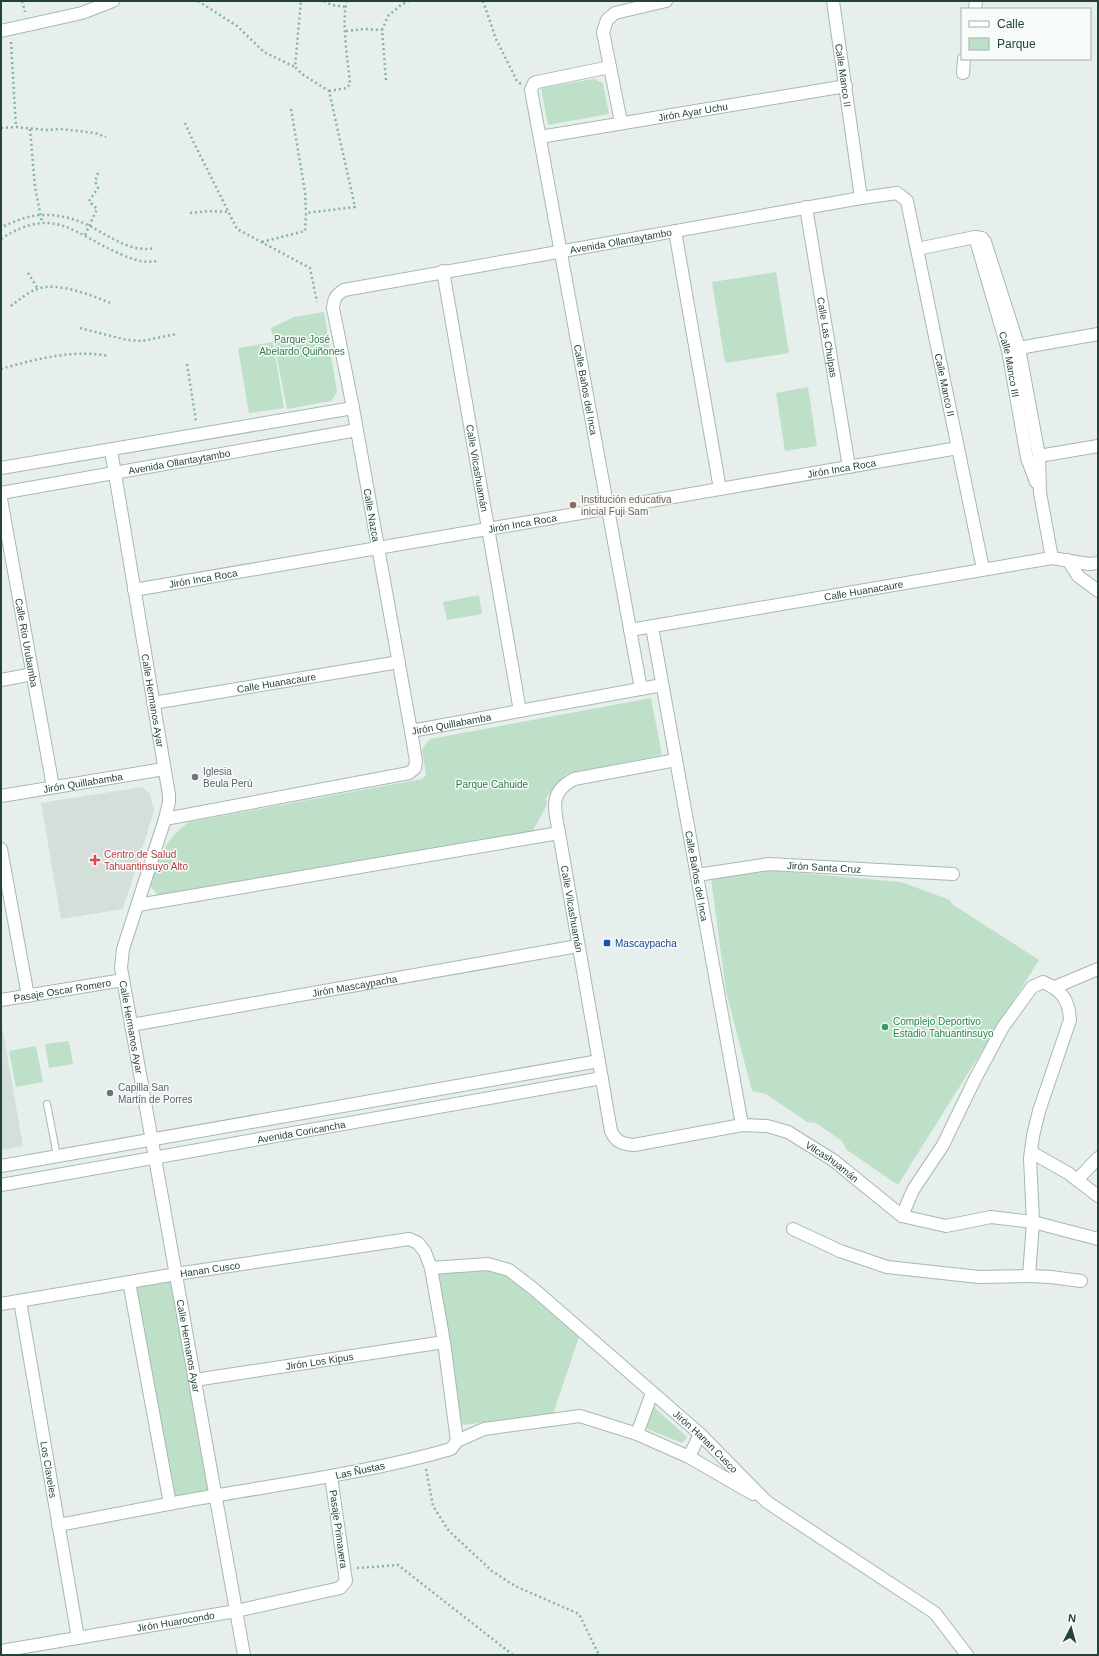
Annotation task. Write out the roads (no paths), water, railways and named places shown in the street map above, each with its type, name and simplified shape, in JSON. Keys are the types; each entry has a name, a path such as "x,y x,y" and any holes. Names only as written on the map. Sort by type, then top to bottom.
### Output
{"street":[{"path":"6,30 82,13 114,1"},
{"path":"621,122 604,32 607,20 615,12 653,2 666,1"},
{"name":"Calle Manco II","path":"833,1 861,198"},
{"path":"963,73 964,60"},
{"name":"Calle Baños del Inca","path":"610,67 536,82 532,90 641,689"},
{"name":"Jirón Ayar Uchu","path":"540,137 621,122 846,86"},
{"name":"Avenida Ollantaytambo","path":"334,298 344,290 443,271 861,198 896,193 907,201"},
{"name":"Calle Manco II","path":"907,201 983,569"},
{"name":"Calle Las Chulpas","path":"806,208 849,467"},
{"path":"675,231 720,489"},
{"path":"917,250 980,239"},
{"name":"Calle Manco III","path":"980,239 1019,348 1038,456 1040,493 1052,558"},
{"name":"Calle Manco III","path":"980,239 1008,350 1027,458 1040,493"},
{"name":"Calle Vilcashuamán","path":"443,271 520,711"},
{"name":"Calle Nazca","path":"334,298 333,308 353,408 411,731"},
{"path":"1019,348 1098,334"},
{"path":"1,468 353,408"},
{"name":"Avenida Ollantaytambo","path":"1,493 357,430"},
{"path":"1038,456 1098,446"},
{"name":"Jirón Inca Roca","path":"134,590 958,448"},
{"name":"Calle Hermanos Ayar","path":"111,450 169,795 165,819 121,958 123,980 244,1655"},
{"name":"Calle Rio Urubamba","path":"1,499 53,787"},
{"name":"Calle Huanacaure","path":"630,630 1052,558 1089,564 1098,563"},
{"path":"1068,560 1078,576 1098,591"},
{"name":"Calle Baños del Inca","path":"652,627 742,1124"},
{"name":"Calle Huanacaure","path":"153,703 399,662"},
{"path":"1,680 32,674"},
{"name":"Jirón Quillabamba","path":"165,819 409,773 415,768 416,761 411,731 662,685"},
{"name":"Calle Vilcashuamán","path":"622,1144 615,1139 611,1131 554,807 555,798 559,790 574,779 676,760"},
{"name":"Jirón Quillabamba","path":"1,796 164,769"},
{"path":"138,905 559,833"},
{"path":"1,849 28,996"},
{"name":"Jirón Santa Cruz","path":"697,875 768,864 952,874"},
{"name":"Jirón Mascaypacha","path":"131,1025 578,946"},
{"path":"1055,987 1098,969"},
{"name":"Pasaje Oscar Romero","path":"1,1000 123,980"},
{"path":"902,1216 913,1190 943,1145 974,1081 1003,1027 1032,988 1043,982 1055,987 1065,999 1070,1020 1033,1136 1031,1152 1033,1222 1029,1276"},
{"name":"Avenida Coricancha","path":"1,1166 598,1061"},
{"name":"Avenida Coricancha","path":"1,1185 602,1078"},
{"name":"Vilcashuamán","path":"622,1144 634,1145 742,1124 767,1126 788,1132 833,1160 902,1216 946,1226 991,1217 1033,1222 1098,1239"},
{"path":"1031,1152 1077,1180 1098,1196"},
{"path":"1077,1180 1098,1158"},
{"path":"793,1229 840,1251 887,1267 979,1277 1051,1276 1081,1281"},
{"name":"Hanan Cusco","path":"1,1304 176,1274 409,1239 418,1243 425,1252 431,1268"},
{"name":"Jirón Hanan Cusco","path":"431,1268 488,1264 509,1270 535,1290 700,1434 767,1502 935,1613 967,1655"},
{"path":"431,1268 444,1342 457,1441"},
{"path":"129,1282 170,1504"},
{"name":"Los Claveles","path":"20,1301 78,1638"},
{"name":"Jirón Los Kipus","path":"195,1380 444,1342"},
{"path":"637,1434 652,1393"},
{"name":"Las Ñustas","path":"58,1525 331,1476 424,1457 452,1449 457,1441 484,1429 580,1416 637,1434 689,1457 767,1502"},
{"path":"689,1457 700,1434"},
{"name":"Pasaje Primavera","path":"331,1476 346,1581"},
{"name":"Jirón Huarocondo","path":"1,1651 236,1611 340,1588 346,1581"}],"lane":[{"path":"47,1104 57,1156"}],"place":[{"name":"Institución educativa inicial Fuji Sam","path":"573,505"},
{"name":"Iglesia Beula Perú","path":"195,777"},
{"name":"Centro de Salud Tahuantinsuyo Alto","path":"95,860"},
{"name":"Mascaypacha","path":"607,943"},
{"name":"Complejo Deportivo Estadio Tahuantinsuyo","path":"885,1027"},
{"name":"Capilla San Martín de Porres","path":"110,1093"}],"park label":[{"name":"Parque José Abelardo Quiñones","path":"302,344"},
{"name":"Parque Cahuide","path":"492,784"}]}
